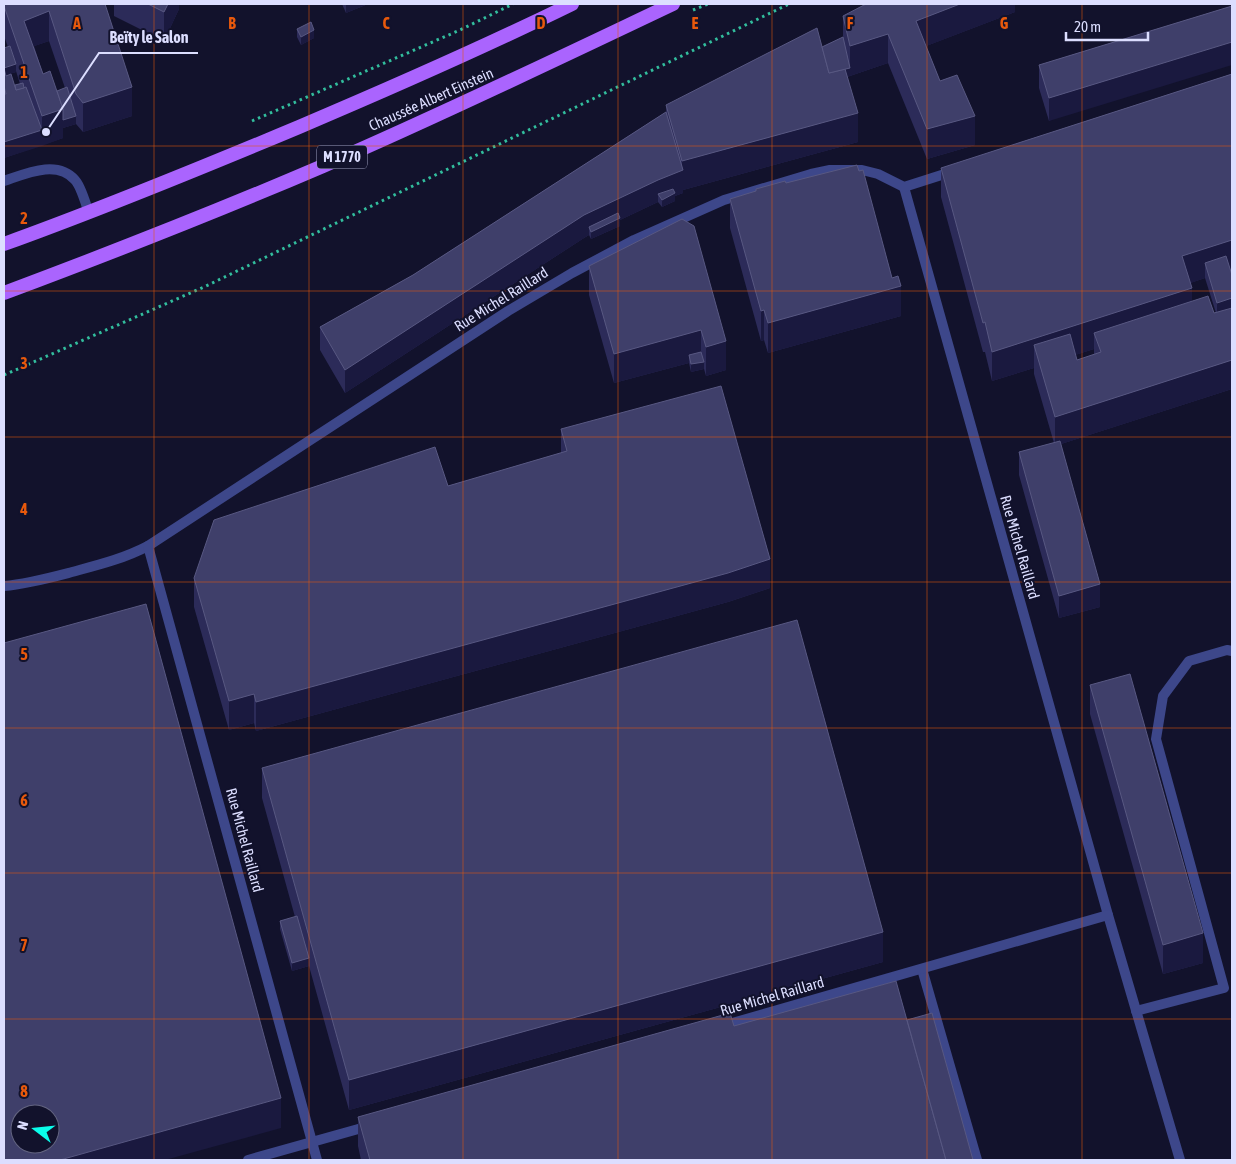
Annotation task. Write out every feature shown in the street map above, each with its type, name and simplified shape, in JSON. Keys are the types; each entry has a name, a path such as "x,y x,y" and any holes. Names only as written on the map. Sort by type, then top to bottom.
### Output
{"main road":[{"name":"Chaussée Albert Einstein","path":"4,244 89,213 380,92 572,4"},
{"name":"Chaussée Albert Einstein","path":"4,293 322,166 460,105 673,4"}],"street":[{"path":"4,181 47,169 64,172 76,180 89,213"},
{"name":"Rue Michel Raillard","path":"4,586 34,582 113,561 148,546 508,311 572,273 634,240 724,200 811,174 830,170 862,170 878,174 904,187 1108,915 1180,1160"},
{"path":"904,187 960,170"},
{"name":"Rue Michel Raillard","path":"148,546 317,1160"},
{"path":"1136,1011 1224,988 1156,739 1163,696 1189,661 1227,650 1232,651"},
{"name":"Rue Michel Raillard","path":"712,1029 1108,915"},
{"path":"922,970 977,1160"},
{"path":"248,1160 380,1123"}],"path":[{"path":"244,125 451,34 513,4"},
{"path":"4,375 204,287 789,4"}],"building":[{"path":"4,4 105,4 132,87 83,103 76,94 49,11 24,21 43,74 50,71 63,109 42,116"},
{"path":"148,4 168,4 164,12"},
{"path":"866,4 960,4 916,21 940,81 957,75 975,116 927,129 888,34 850,46 843,16"},
{"path":"1232,6 1232,42 1049,98 1039,65"},
{"path":"311,22 314,30 301,37 297,29"},
{"path":"817,28 829,73 845,69 858,113 682,161 666,105"},
{"path":"843,37 850,68 829,73 822,47"},
{"path":"10,46 16,64 4,68 4,48"},
{"path":"4,68 6,76 11,74 16,90 26,87 42,130 4,142 4,94 6,94"},
{"path":"1232,74 1232,240 1182,256 1192,288 992,352 941,168"},
{"path":"23,83 24,88 16,90 15,85"},
{"path":"67,87 76,116 63,120 63,109 57,91"},
{"path":"666,112 683,170 584,215 345,370 320,327 413,275"},
{"path":"857,165 859,171 863,170 892,278 898,276 901,286 768,323 764,310 761,311 730,199 785,181 786,183"},
{"path":"673,189 675,193 662,200 658,194"},
{"path":"618,213 620,218 591,232 589,227"},
{"path":"682,219 694,226 726,341 706,347 701,330 614,354 589,266"},
{"path":"1226,256 1232,275 1232,298 1217,303 1205,263"},
{"path":"1208,296 1214,313 1232,308 1232,360 1055,417 1034,345 1070,334 1077,360 1101,352 1094,333"},
{"path":"701,352 704,362 691,364 689,355"},
{"path":"721,386 770,559 728,573 256,702 254,694 229,701 194,578 214,520 435,447 448,486 567,451 561,429"},
{"path":"1060,441 1100,584 1059,596 1019,452"},
{"path":"146,604 281,1098 60,1160 4,1160 4,643"},
{"path":"797,620 883,932 349,1080 262,768"},
{"path":"1130,674 1203,933 1163,945 1090,685"},
{"path":"297,916 309,958 292,963 280,921"},
{"path":"896,981 946,1160 370,1160 358,1117 730,1013 734,1026"},
{"path":"932,1013 973,1160 946,1160 907,1020"}],"place":[{"name":"Beïty le Salon","path":"46,132"}]}
